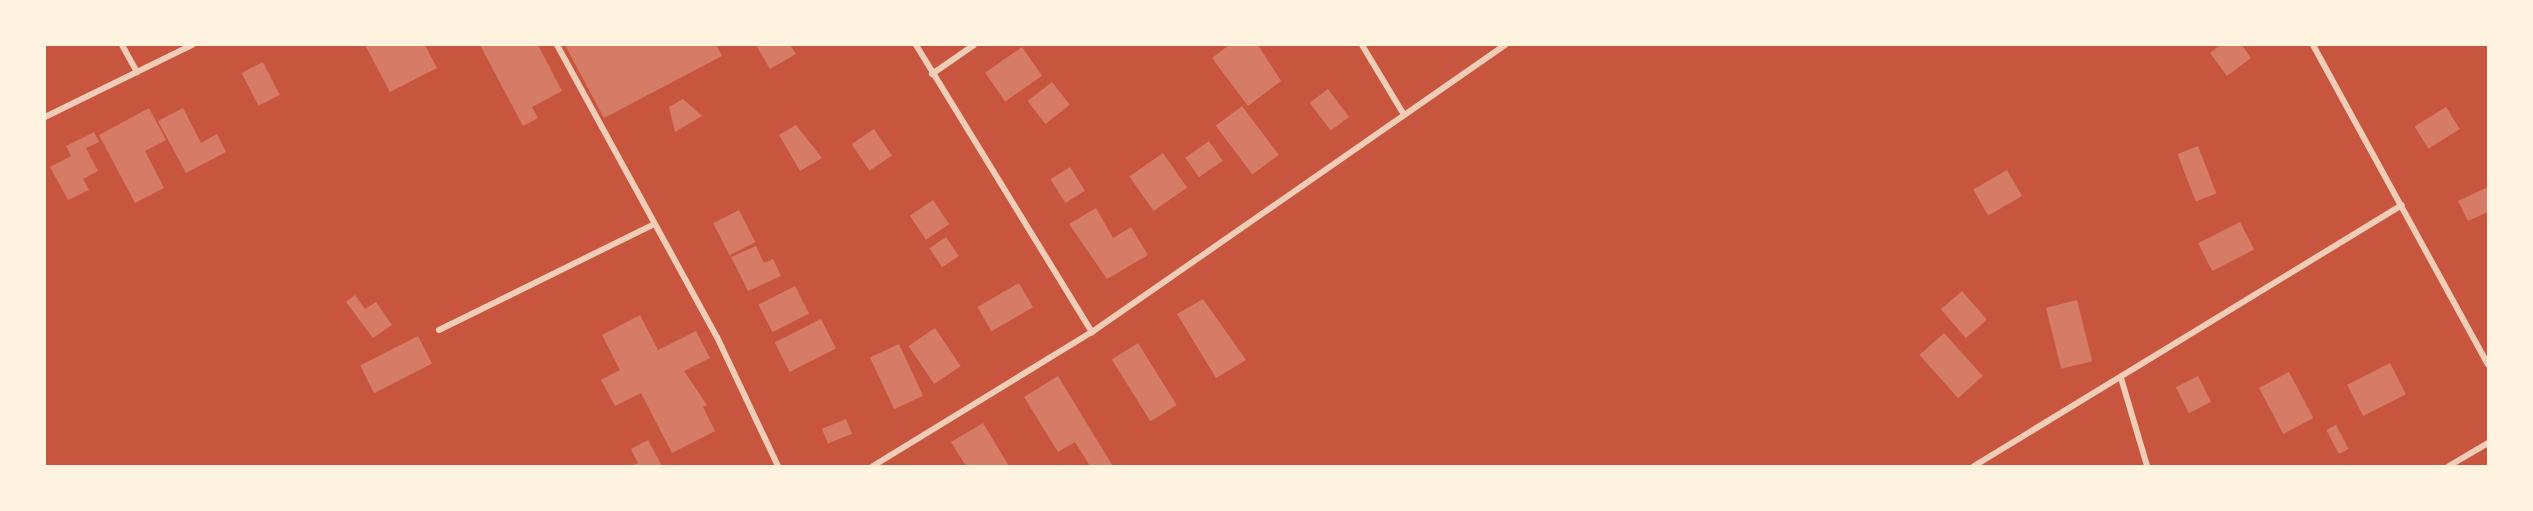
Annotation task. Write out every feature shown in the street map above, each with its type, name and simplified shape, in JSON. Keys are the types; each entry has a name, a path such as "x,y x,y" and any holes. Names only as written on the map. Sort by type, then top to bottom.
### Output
{"street":[{"path":"122,45 137,72"},
{"path":"45,117 192,45"},
{"path":"557,45 652,225 717,337 778,466"},
{"path":"916,45 1092,332"},
{"path":"932,74 974,45"},
{"path":"1362,45 1404,115"},
{"path":"873,466 1092,332 1505,45"},
{"path":"2313,45 2488,364"},
{"path":"1974,466 2402,205"},
{"path":"439,330 652,225"},
{"path":"2121,378 2147,466"},
{"path":"2449,466 2488,443"}],"building":[{"path":"365,45 425,45 437,68 390,92"},
{"path":"480,45 538,45 562,91 532,107 538,118 523,126"},
{"path":"565,45 716,45 722,56 604,118"},
{"path":"756,45 790,45 796,54 770,69"},
{"path":"1229,45 1258,45 1281,81 1248,106 1212,58"},
{"path":"2221,45 2242,45 2251,58 2227,76 2210,53"},
{"path":"1022,47 1042,76 1005,101 985,73"},
{"path":"263,62 280,95 258,106 242,73"},
{"path":"1052,82 1070,105 1045,124 1028,101"},
{"path":"1328,89 1349,117 1331,131 1310,103"},
{"path":"683,99 702,116 675,132 669,107"},
{"path":"1242,106 1279,155 1252,175 1216,126"},
{"path":"2446,107 2460,129 2428,149 2415,127"},
{"path":"149,108 166,140 145,151 164,188 135,203 99,135"},
{"path":"183,108 201,143 217,134 226,152 186,173 158,121"},
{"path":"796,125 822,158 800,171 779,135"},
{"path":"874,129 892,156 870,171 852,144"},
{"path":"94,132 99,142 86,148 98,171 83,179 89,190 68,200 50,167 71,156 66,146"},
{"path":"1209,141 1223,161 1199,177 1185,158"},
{"path":"2198,146 2216,194 2196,201 2177,154"},
{"path":"1163,153 1187,187 1154,211 1129,177"},
{"path":"1070,167 1085,191 1065,203 1050,179"},
{"path":"2007,170 2022,196 1988,215 1973,190"},
{"path":"2488,187 2488,212 2468,221 2458,201"},
{"path":"933,200 949,224 926,240 910,216"},
{"path":"1096,208 1113,238 1131,227 1148,255 1107,279 1069,224"},
{"path":"739,210 755,242 730,255 713,223"},
{"path":"2240,222 2254,250 2212,271 2198,243"},
{"path":"946,237 959,256 942,267 929,248"},
{"path":"756,246 764,263 773,259 781,276 748,291 731,257"},
{"path":"1019,283 1033,307 991,331 977,307"},
{"path":"795,286 809,314 773,332 758,305"},
{"path":"1962,291 1987,320 1966,338 1941,309"},
{"path":"355,295 365,309 376,302 392,325 373,338 346,302"},
{"path":"1203,299 1246,360 1216,378 1177,314"},
{"path":"2077,300 2092,361 2061,369 2046,308"},
{"path":"640,315 658,350 696,331 710,358 684,371 707,405 703,407 715,431 672,453 641,393 615,406 601,380 620,370 602,335"},
{"path":"821,319 836,348 790,372 775,343"},
{"path":"935,328 961,366 934,384 908,346"},
{"path":"1944,333 1983,376 1958,398 1919,355"},
{"path":"418,336 432,364 374,393 360,366"},
{"path":"1138,343 1177,405 1150,421 1112,359"},
{"path":"899,344 923,396 894,409 870,358"},
{"path":"2390,363 2406,394 2363,416 2347,385"},
{"path":"2289,372 2313,418 2283,434 2259,388"},
{"path":"1058,376 1113,466 1090,466 1075,442 1058,452 1024,397"},
{"path":"2198,376 2211,402 2189,413 2176,387"},
{"path":"846,419 852,434 828,444 822,429"},
{"path":"983,423 1009,466 966,466 951,442"},
{"path":"2336,425 2349,449 2339,454 2326,430"},
{"path":"648,440 662,466 631,466 638,463 631,449"}]}
